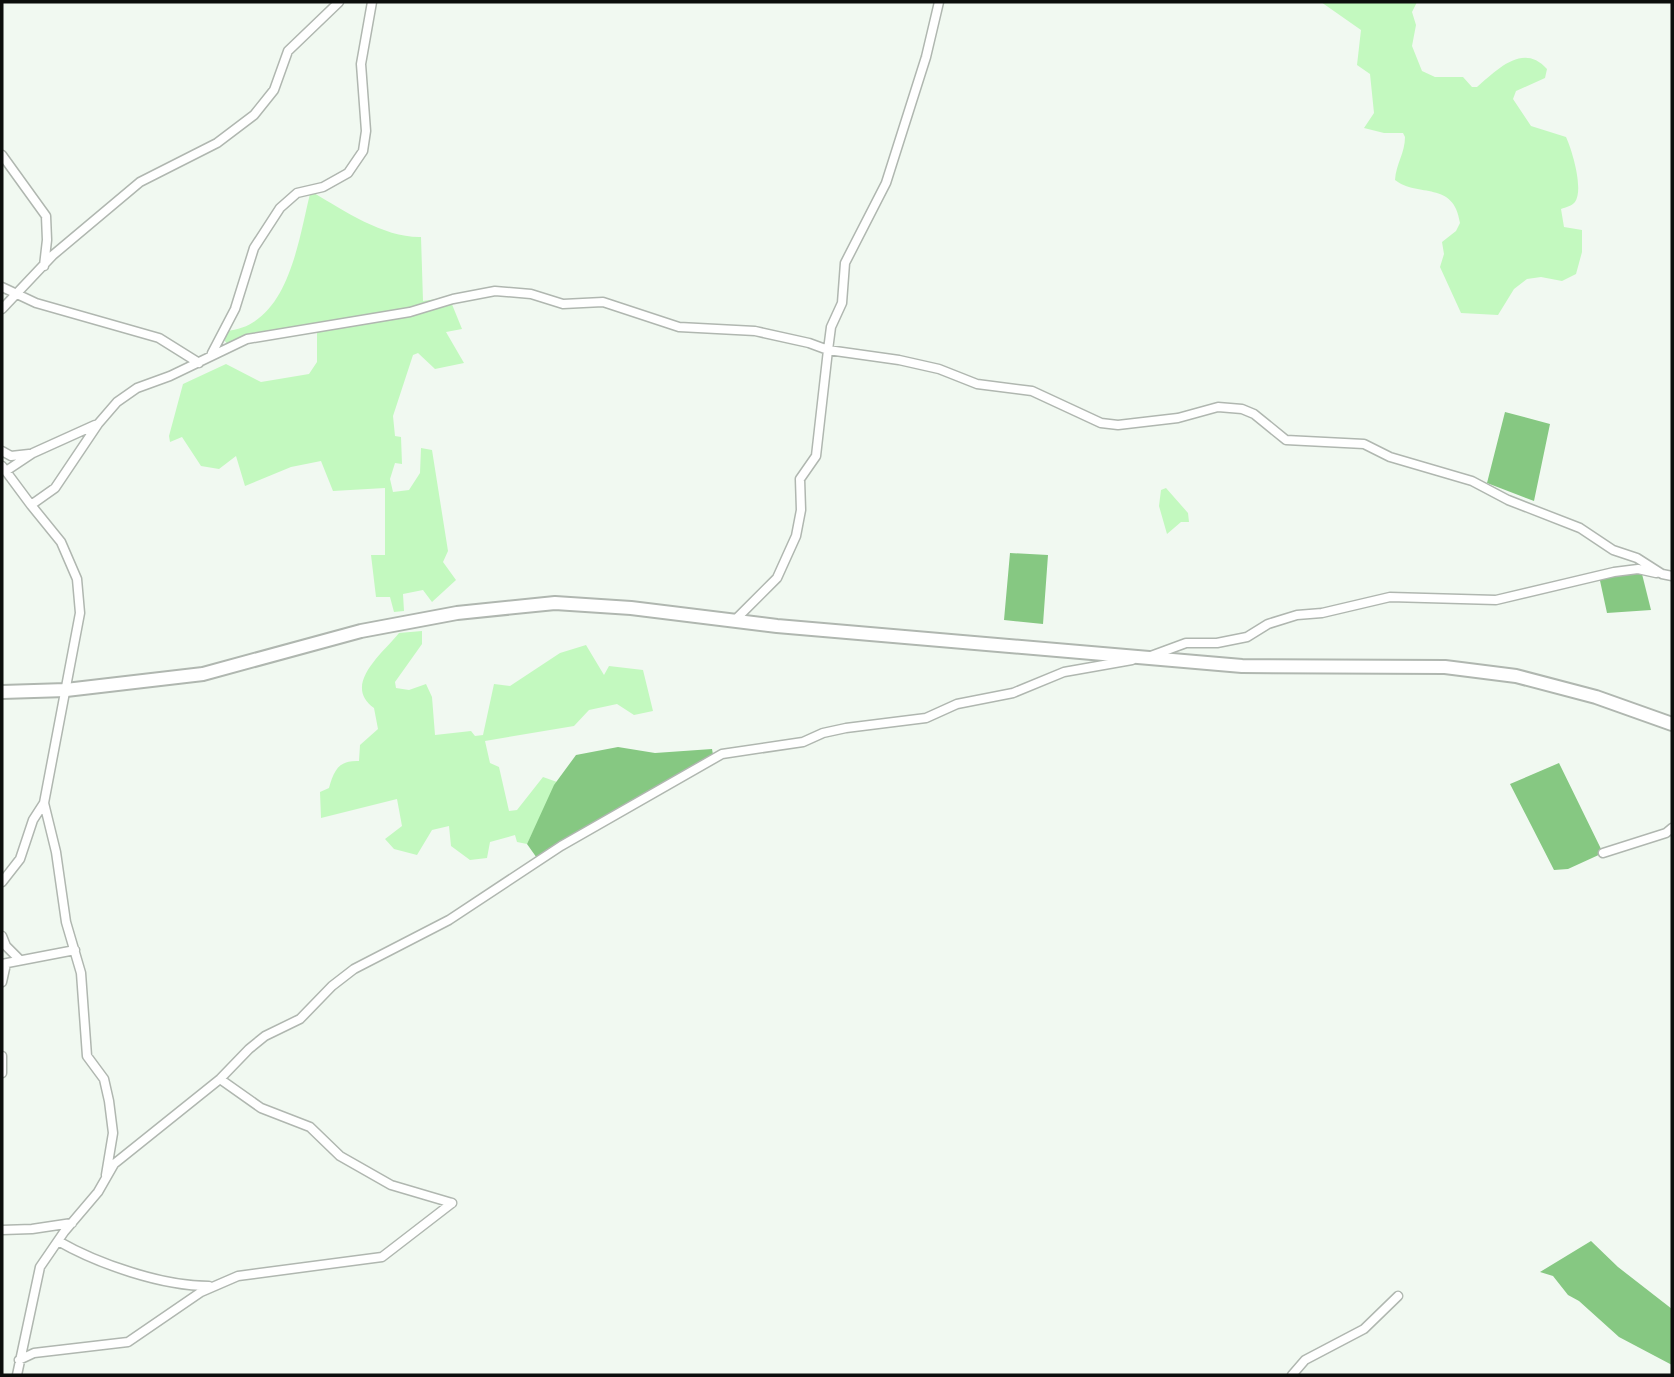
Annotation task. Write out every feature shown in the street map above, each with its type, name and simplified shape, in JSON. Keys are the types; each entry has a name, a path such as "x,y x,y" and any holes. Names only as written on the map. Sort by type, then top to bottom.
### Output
{"street":[{"path":"2,309 54,255 140,181 217,143 254,115 274,90 288,51 339,2"},
{"path":"211,355 235,309 254,248 280,208 297,193 323,187 348,173 363,151 366,131 361,64 372,2"},
{"path":"736,619 777,578 796,536 802,510 800,479 816,456 831,327 842,303 845,263 886,183 926,57 939,2"},
{"path":"2,155 46,216 47,240 43,269"},
{"path":"2,287 36,303 159,338 199,363"},
{"path":"31,505 55,488 97,424 117,402 137,388 264,335 410,312 453,299 495,291 531,294 563,304 603,302 679,327 764,333 828,350 899,360 939,369 977,384 1032,391 1101,423 1118,425 1178,418 1218,407 1242,409 1254,414 1286,440 1364,444 1390,457 1472,481 1508,500 1580,528 1613,550 1637,558 1662,574"},
{"path":"17,1375 40,1267 98,1192 106,1175 113,1139 104,1079 87,1056 82,984 66,922 56,852 44,803 53,742 80,613 77,579 61,542 4,468 97,424"},
{"path":"2,451 11,456 33,453"},
{"path":"106,1175 128,1152 220,1079 249,1049 265,1036 300,1019 332,986 354,969 449,920 586,831 624,812 644,797 685,778 722,754 803,742 823,733 846,728 926,718 957,704 1013,693 1064,672 1147,657 1186,643 1217,643 1247,637 1268,624 1297,615 1322,613 1390,597 1496,600 1614,572 1638,569 1672,576"},
{"path":"2,692 66,690 203,674 362,631 457,613 555,603 631,608 777,626 1242,666 1445,667 1516,676 1595,697 1672,724"},
{"path":"2,882 20,859 33,820 44,803"},
{"path":"1604,853 1666,833 1672,828"},
{"path":"2,936 6,946 20,960"},
{"path":"2,982 4,964 75,950"},
{"path":"2,1056 2,1073"},
{"path":"19,1360 34,1353 128,1342 212,1286 238,1276 382,1256 452,1203 391,1185 340,1156 310,1127 261,1108 220,1079"},
{"path":"2,1230 72,1223"},
{"path":"58,1241 92,1259 138,1273 197,1286 212,1286"},
{"path":"1292,1375 1305,1360 1364,1329 1398,1296"}],"green space":[{"path":"1321,2 1417,2 1412,12 1416,25 1412,46 1422,71 1435,77 1463,77 1472,87 1477,87 1502,67 1520,58 1538,61 1547,69 1545,78 1516,91 1513,99 1531,126 1566,137 1576,169 1578,188 1574,203 1561,209 1564,227 1582,230 1582,252 1576,274 1562,281 1541,277 1527,279 1514,289 1498,315 1461,313 1440,267 1444,254 1442,242 1456,231 1460,223 1456,210 1451,201 1443,195 1395,180 1405,137 1403,133 1384,133 1364,128 1374,113 1370,74 1357,65 1361,30"},
{"path":"314,193 379,228 421,237 423,301 449,297 462,329 446,332 464,363 435,369 418,353 413,355 393,416 395,436 401,437 402,464 395,463 390,479 393,492 409,490 420,473 421,448 432,450 448,551 443,562 456,580 432,602 423,590 403,594 404,611 394,612 390,597 376,597 371,555 385,555 385,488 333,491 321,461 291,467 245,486 236,456 219,469 201,466 182,437 170,442 169,436 183,384 226,364 261,382 309,374 317,362 317,331 255,341 231,349 222,337 226,331 247,326 264,314 277,298 287,279 301,235 310,194"},
{"path":"1505,412 1550,424 1534,501 1487,483"},
{"path":"1166,488 1188,513 1189,522 1181,522 1167,534 1159,506 1161,490"},
{"path":"1010,553 1048,555 1043,624 1004,620"},
{"path":"1641,570 1651,610 1607,613 1599,576"},
{"path":"422,631 422,644 395,682 396,688 409,690 426,684 432,697 435,735 471,731 475,736 483,735 494,684 510,686 560,653 586,645 604,675 609,666 643,670 653,711 634,715 617,704 589,710 574,726 485,741 490,763 499,767 509,811 517,810 543,777 557,782 527,844 517,842 515,835 490,842 487,858 470,860 451,846 449,826 432,830 417,855 394,849 385,839 402,826 397,799 321,818 320,792 329,788 338,767 347,762 359,761 360,745 378,729 374,708 365,699 362,690 368,670 399,633"},
{"path":"618,747 655,753 712,749 714,760 539,861 527,844 554,785 576,755"},
{"path":"1559,763 1603,853 1568,869 1554,870 1510,784"},
{"path":"1591,1241 1618,1267 1672,1309 1672,1365 1619,1337 1579,1301 1568,1295 1553,1276 1540,1272"}]}
